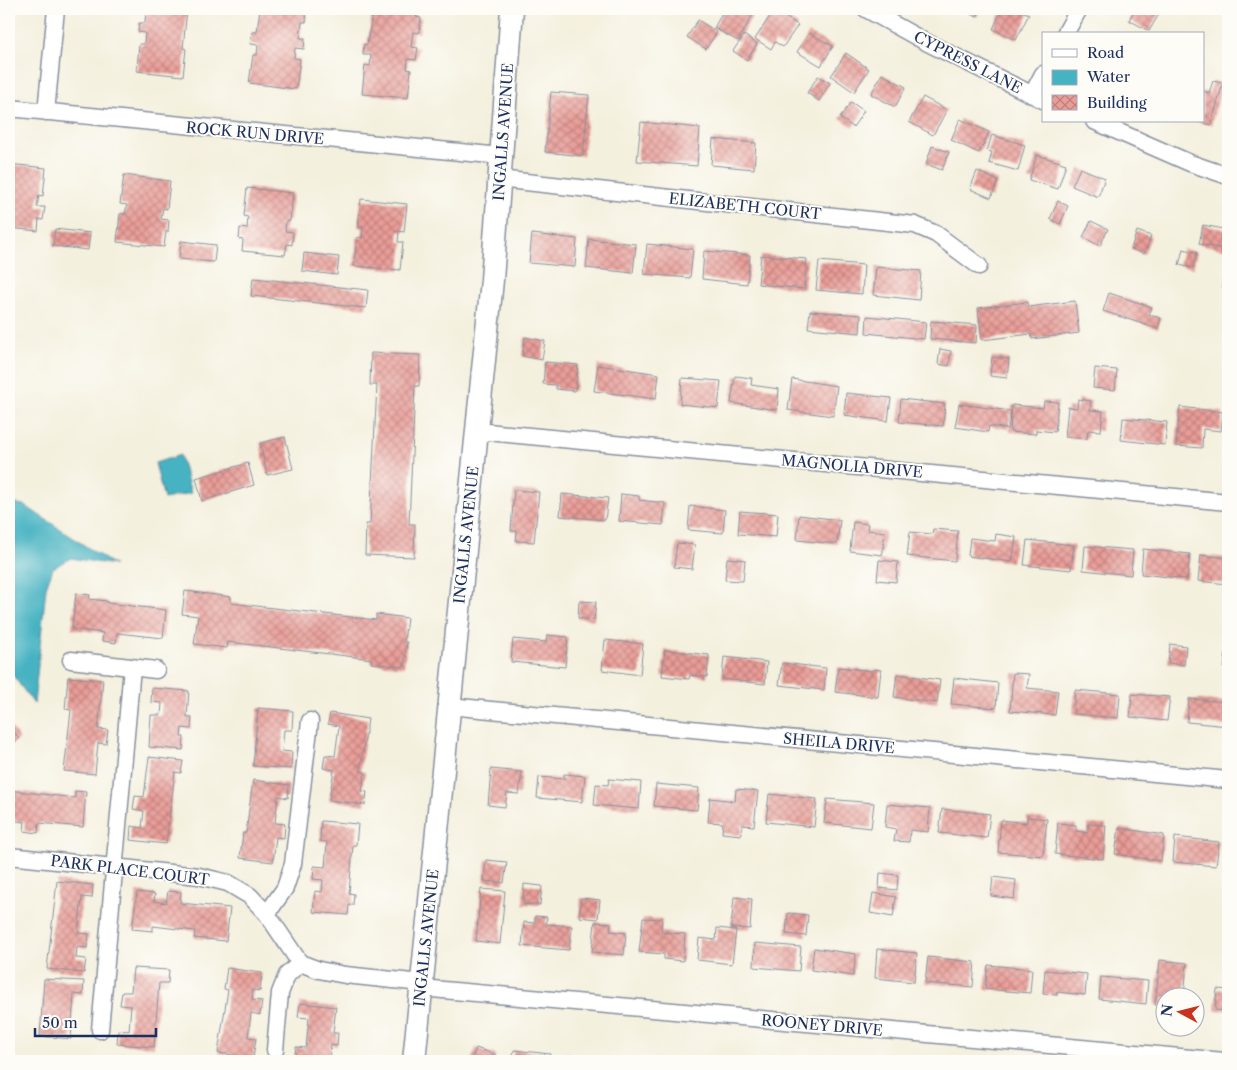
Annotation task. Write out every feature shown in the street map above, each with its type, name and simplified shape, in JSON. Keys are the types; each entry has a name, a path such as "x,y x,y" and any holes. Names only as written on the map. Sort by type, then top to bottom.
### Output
{"street":[{"path":"46,112 56,9"},
{"name":"INGALLS AVENUE","path":"414,1061 492,280 512,9"},
{"name":"CYPRESS LANE","path":"866,9 924,41 1038,97"},
{"path":"1066,32 1079,9"},
{"path":"1038,97 1042,79"},
{"name":"ROCK RUN DRIVE","path":"9,108 501,156"},
{"path":"1096,122 1190,163 1228,176"},
{"name":"ELIZABETH COURT","path":"500,179 915,225 936,234 979,266"},
{"name":"MAGNOLIA DRIVE","path":"477,431 1228,502"},
{"path":"70,660 156,670"},
{"path":"100,1030 132,667"},
{"name":"SHEILA DRIVE","path":"449,706 1228,780"},
{"path":"267,914 286,888 293,864 310,722"},
{"name":"PARK PLACE COURT","path":"9,856 199,876 228,882 250,896 267,914 300,963"},
{"path":"275,1050 280,993 287,975 300,963 319,970 345,975 421,986"},
{"name":"ROONEY DRIVE","path":"421,986 1224,1061"}],"water":[{"path":"180,455 191,493 164,499 155,463"},
{"path":"9,503 24,505 114,565 71,558 53,568 46,588 34,704 9,670"}],"building":[{"path":"146,9 187,9 183,48 186,49 183,76 137,71 139,44 144,44 145,33 138,32 139,23 145,23"},
{"path":"260,9 307,10 306,22 302,22 300,38 305,38 304,49 295,48 294,58 300,59 296,89 249,83 253,55 257,55 258,45 250,44 252,32 257,32"},
{"path":"373,9 416,9 416,17 421,18 419,33 413,32 411,47 418,48 416,60 408,59 407,69 411,70 408,98 362,94 365,65 370,66 371,55 363,55 364,44 367,45"},
{"path":"724,9 756,9 738,41 714,28"},
{"path":"961,9 981,9 977,17"},
{"path":"1002,9 1017,9 1029,14 1016,40 993,29"},
{"path":"1135,9 1162,9 1149,31 1129,20"},
{"path":"774,10 798,25 783,47 775,42 771,49 755,39"},
{"path":"698,20 717,32 706,49 687,37"},
{"path":"809,33 833,46 821,66 797,52"},
{"path":"744,35 757,44 747,60 733,51"},
{"path":"846,53 869,69 854,92 831,76"},
{"path":"882,74 906,87 895,107 871,94"},
{"path":"818,76 830,83 819,101 807,93"},
{"path":"1213,81 1223,83 1211,125 1199,122 1204,122 1204,91 1209,93"},
{"path":"551,92 589,95 583,156 545,152"},
{"path":"923,97 947,110 933,135 909,122"},
{"path":"851,102 864,111 853,127 840,118"},
{"path":"960,119 989,132 979,153 951,140"},
{"path":"641,122 700,128 697,166 637,161"},
{"path":"992,135 1025,145 1018,171 989,163 992,152 987,151"},
{"path":"713,139 756,143 754,169 711,165"},
{"path":"932,146 949,152 942,170 926,164"},
{"path":"1037,155 1066,164 1058,189 1029,180"},
{"path":"9,164 46,168 43,196 39,195 37,207 45,207 43,220 39,219 38,231 9,228"},
{"path":"1080,168 1105,178 1098,197 1072,186"},
{"path":"977,171 998,181 991,198 970,189"},
{"path":"124,175 170,181 167,209 163,208 161,219 169,220 164,247 117,242 120,214 125,214 127,205 120,204"},
{"path":"247,188 293,193 290,221 286,221 285,231 293,232 292,245 287,244 285,255 242,251 243,240 239,239 240,228 247,229 248,217 244,216"},
{"path":"361,199 407,204 404,232 399,231 398,242 403,242 400,270 354,266 357,237 362,238 363,228 358,227"},
{"path":"1058,201 1068,206 1060,224 1050,219"},
{"path":"1091,221 1108,229 1100,246 1083,237"},
{"path":"1203,225 1228,230 1228,250 1199,244"},
{"path":"55,229 90,233 88,250 53,246"},
{"path":"1137,231 1151,236 1144,254 1131,249"},
{"path":"532,234 577,239 575,267 529,263"},
{"path":"589,239 636,244 633,273 586,268"},
{"path":"181,241 216,245 214,262 179,259"},
{"path":"647,244 693,249 690,278 644,274"},
{"path":"1183,249 1197,252 1193,268 1179,265"},
{"path":"704,251 750,255 747,284 702,279"},
{"path":"304,253 339,257 337,275 302,271"},
{"path":"761,255 807,259 804,289 758,284"},
{"path":"819,261 864,265 862,294 816,290"},
{"path":"876,267 921,271 919,300 873,295"},
{"path":"1228,273 1228,286 1225,285"},
{"path":"253,278 368,290 366,308 251,296"},
{"path":"1109,293 1152,307 1149,315 1161,318 1158,329 1103,311"},
{"path":"1075,301 1079,333 1032,339 1031,334 982,340 978,308 1027,302 1028,307"},
{"path":"810,311 861,315 860,333 808,328"},
{"path":"867,316 926,322 924,339 866,333"},
{"path":"931,321 977,325 976,343 930,339"},
{"path":"525,337 545,341 542,360 522,356"},
{"path":"940,349 951,351 949,366 938,364"},
{"path":"371,353 420,355 419,386 415,386 409,524 415,524 414,557 365,555 366,524 370,524 377,385 370,385"},
{"path":"992,357 1009,359 1007,378 990,376"},
{"path":"545,362 578,365 575,391 556,389 556,385 543,384"},
{"path":"598,365 659,374 656,399 594,391"},
{"path":"1095,368 1117,370 1115,390 1093,388"},
{"path":"735,376 752,378 751,385 779,389 777,410 731,403"},
{"path":"682,378 721,381 718,408 680,404"},
{"path":"792,379 837,386 833,416 788,410"},
{"path":"846,393 891,398 888,421 844,415"},
{"path":"901,399 945,404 943,426 899,422"},
{"path":"1078,399 1091,401 1090,410 1103,411 1101,431 1088,430 1087,439 1065,437 1068,407 1077,408"},
{"path":"1044,401 1058,402 1055,432 1036,430 1036,434 1010,432 1012,405 1043,408"},
{"path":"959,404 1011,411 1008,429 989,426 988,432 955,427"},
{"path":"1180,407 1223,412 1221,431 1203,429 1202,448 1176,446"},
{"path":"1123,418 1167,422 1165,445 1121,440"},
{"path":"285,437 293,469 267,475 260,443"},
{"path":"248,463 254,485 202,501 196,478"},
{"path":"514,490 539,492 534,542 516,541 517,531 511,531"},
{"path":"562,494 608,498 605,520 560,516"},
{"path":"621,494 639,496 639,500 665,503 663,525 619,521"},
{"path":"690,506 725,510 723,533 688,530"},
{"path":"740,511 778,514 776,537 738,534"},
{"path":"799,515 840,520 837,544 797,540"},
{"path":"853,522 868,524 867,530 885,532 882,555 850,551"},
{"path":"933,529 958,531 955,561 907,556 910,532 932,534"},
{"path":"996,534 1016,537 1012,562 968,556 970,538 995,541"},
{"path":"1027,540 1074,545 1071,570 1024,565"},
{"path":"677,543 695,545 692,569 674,567"},
{"path":"1085,546 1133,550 1131,575 1083,570"},
{"path":"1143,549 1190,554 1187,579 1141,574"},
{"path":"1201,555 1228,558 1228,584 1198,581"},
{"path":"727,558 745,560 743,581 725,580"},
{"path":"879,560 898,562 896,582 877,580"},
{"path":"185,591 231,597 231,603 376,620 376,614 407,618 404,642 407,642 404,667 371,663 372,659 228,642 227,648 194,644 198,616 182,614"},
{"path":"76,593 90,595 89,599 107,601 107,603 166,610 163,638 117,633 116,643 102,641 103,633 72,629"},
{"path":"579,601 596,602 594,620 578,618"},
{"path":"547,635 568,637 565,667 511,662 513,639 546,642"},
{"path":"605,640 643,644 640,675 602,670"},
{"path":"1170,644 1186,646 1184,665 1168,663"},
{"path":"665,650 709,655 707,677 690,675 689,679 662,676"},
{"path":"1226,650 1228,650 1228,669 1224,669"},
{"path":"724,657 767,662 765,684 722,679"},
{"path":"782,663 826,668 824,690 779,685"},
{"path":"838,667 873,671 874,669 881,670 878,697 835,692"},
{"path":"1013,673 1029,674 1027,688 1058,691 1055,715 1010,711"},
{"path":"897,674 940,680 937,703 894,697"},
{"path":"68,677 103,680 98,729 108,730 106,744 98,743 95,774 64,771 71,710 65,709"},
{"path":"954,678 998,683 996,708 951,704"},
{"path":"152,688 189,691 187,717 192,717 191,729 182,728 181,737 184,737 183,750 149,747 151,715 161,715 162,703 151,702"},
{"path":"1075,690 1120,694 1118,718 1073,714"},
{"path":"1132,694 1170,697 1167,721 1130,717"},
{"path":"1189,699 1228,702 1228,726 1187,722"},
{"path":"258,708 293,711 292,730 284,730 282,751 292,752 291,769 253,766"},
{"path":"330,713 368,719 360,771 365,772 362,791 367,792 365,805 329,800 334,770 323,768 325,755 335,756 339,726 328,724"},
{"path":"12,728 19,739 9,746 9,731"},
{"path":"149,757 183,761 181,773 175,772 166,844 130,840 131,826 142,828 144,811 133,809 135,796 144,797"},
{"path":"491,769 522,772 519,794 507,793 505,807 488,805"},
{"path":"564,774 585,776 582,802 537,798 539,777 564,779"},
{"path":"609,779 641,782 639,809 594,805 596,784 608,785"},
{"path":"253,780 289,785 288,798 278,796 275,823 285,824 284,838 276,837 273,862 240,858 243,833 246,833"},
{"path":"656,784 699,788 697,810 654,806"},
{"path":"736,789 758,791 754,826 742,825 741,835 722,833 723,823 708,822 710,798 735,801"},
{"path":"9,790 75,798 75,791 86,792 83,827 39,823 38,833 24,831 25,822 9,820"},
{"path":"769,794 817,799 814,827 766,822"},
{"path":"827,799 874,803 871,828 824,823"},
{"path":"887,804 930,808 928,832 910,830 909,842 894,841 896,829 885,827"},
{"path":"942,809 990,814 987,838 939,833"},
{"path":"1027,817 1047,819 1043,856 998,852 1001,820 1027,823"},
{"path":"321,821 358,824 356,845 353,845 349,893 354,894 353,905 349,905 348,915 313,912 315,891 322,892 323,880 313,879 314,866 325,867 327,842 320,841"},
{"path":"1058,823 1076,825 1076,831 1088,833 1088,824 1106,825 1103,859 1055,854"},
{"path":"1119,828 1164,835 1161,861 1115,854"},
{"path":"1175,837 1219,842 1216,866 1173,862"},
{"path":"486,860 507,862 504,883 484,881"},
{"path":"880,873 898,875 897,890 879,888"},
{"path":"993,877 1016,880 1014,899 991,896"},
{"path":"57,881 93,885 92,898 82,897 78,933 89,934 87,948 77,947 76,958 86,959 84,973 47,969"},
{"path":"524,884 542,886 540,905 523,904"},
{"path":"481,889 505,891 500,944 476,941"},
{"path":"168,891 181,892 180,903 230,908 226,941 194,938 195,931 153,926 153,931 132,929 137,892 155,894 154,901 166,903"},
{"path":"873,893 896,897 893,917 870,913"},
{"path":"734,897 752,899 750,929 731,928"},
{"path":"581,898 600,900 598,919 579,917"},
{"path":"788,913 808,915 806,936 786,934"},
{"path":"535,916 547,917 546,924 572,926 569,950 522,946 524,922 535,923"},
{"path":"643,918 662,919 661,932 685,934 683,961 664,959 664,954 639,952"},
{"path":"595,922 611,923 610,931 626,933 624,955 592,952"},
{"path":"717,928 736,930 732,964 697,960 699,938 716,940"},
{"path":"755,943 801,947 799,971 754,967"},
{"path":"814,948 856,954 853,976 811,970"},
{"path":"877,949 917,953 914,982 875,978"},
{"path":"928,957 975,962 973,987 925,983"},
{"path":"1160,960 1187,963 1185,988 1157,988"},
{"path":"988,965 1032,969 1030,993 985,989"},
{"path":"133,968 169,970 168,983 159,983 154,1047 117,1044 118,1030 129,1031 131,1006 120,1005 122,992 131,992"},
{"path":"227,968 262,973 260,991 253,990 252,1000 262,1001 260,1015 251,1013 248,1037 256,1038 253,1058 218,1053 228,990 224,989"},
{"path":"1045,970 1087,974 1085,995 1057,992 1057,995 1043,994"},
{"path":"1101,977 1148,981 1146,1004 1099,999"},
{"path":"44,979 84,981 83,995 74,994 71,1039 40,1036"},
{"path":"1217,989 1228,990 1228,1011 1215,1010"},
{"path":"300,1003 336,1007 333,1033 338,1033 337,1046 331,1045 329,1061 294,1061 296,1047 306,1048 309,1018 298,1017"},
{"path":"476,1048 496,1055 494,1061 471,1061"},
{"path":"514,1050 550,1054 549,1061 512,1061"},
{"path":"568,1055 614,1060 614,1061 568,1061"}]}
